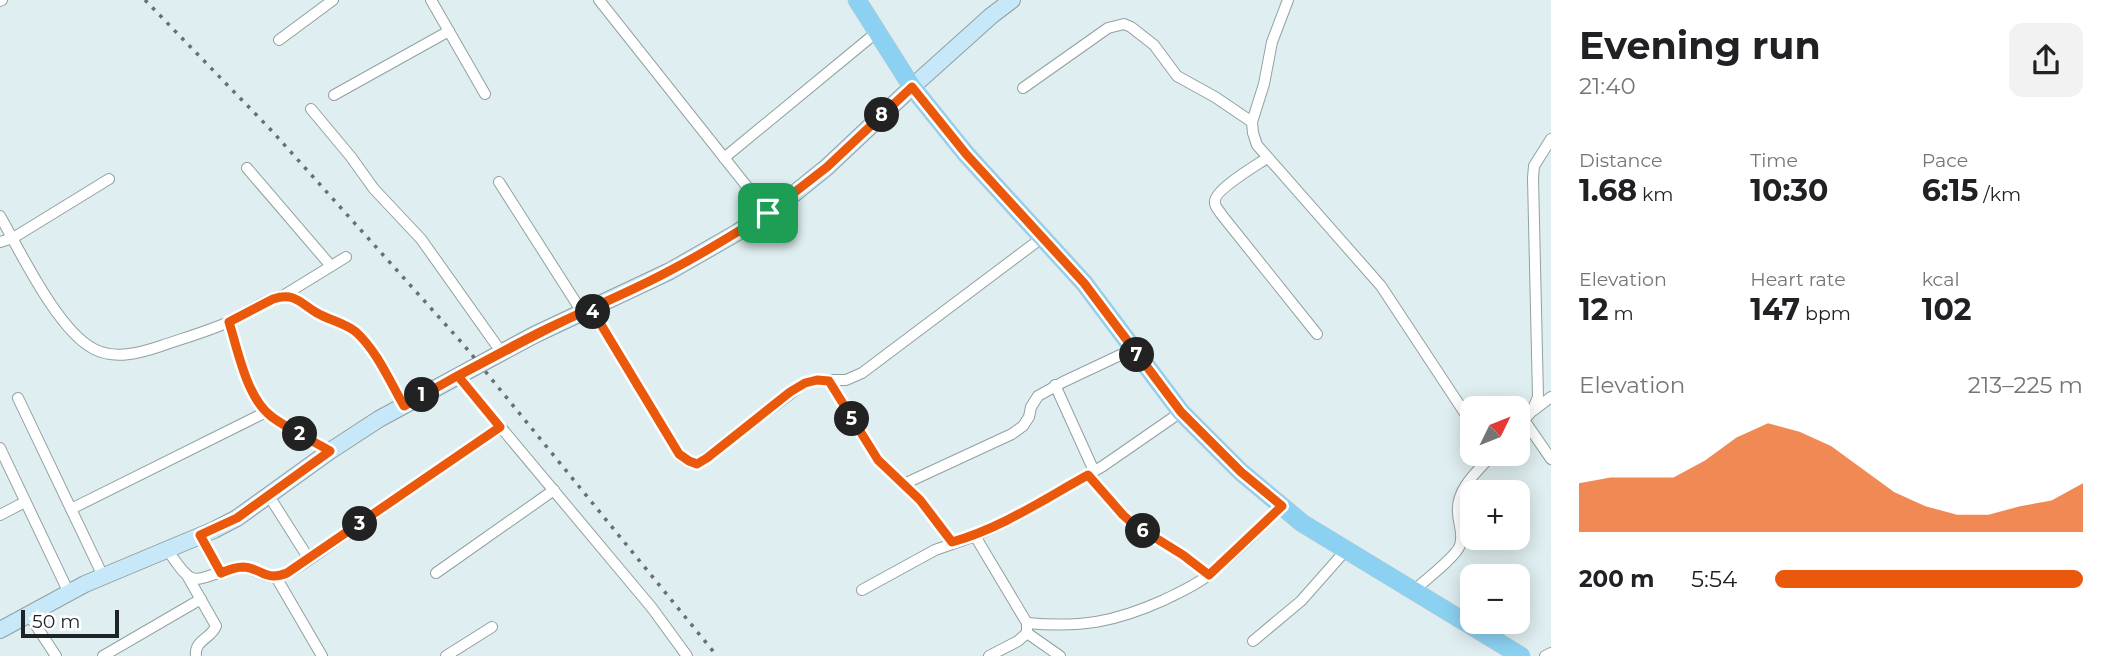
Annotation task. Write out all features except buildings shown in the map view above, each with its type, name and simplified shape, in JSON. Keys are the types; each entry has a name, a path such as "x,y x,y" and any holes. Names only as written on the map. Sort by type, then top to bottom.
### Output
{"main road":[{"path":"857,0 912,87 966,154 1084,283 1181,412 1241,472 1302,523 1521,656"}],"street":[{"path":"279,40 332,0"},
{"path":"431,0 485,94"},
{"path":"599,0 768,213"},
{"path":"0,631 103,576 237,518 330,451 404,406 502,352 670,271 768,213 827,167 912,87 1012,0"},
{"path":"1288,0 1272,42 1264,84 1252,122 1257,145 1381,286 1460,406"},
{"path":"1023,88 1108,28 1124,24 1154,45 1177,76 1252,122"},
{"path":"334,95 449,31"},
{"path":"724,158 877,32"},
{"path":"311,109 374,189 421,239 502,352"},
{"path":"1530,410 1538,397 1532,178 1534,166 1551,139"},
{"path":"1267,158 1222,189 1214,203 1317,334"},
{"path":"247,168 331,266"},
{"path":"0,242 13,238 109,179"},
{"path":"499,182 679,454 697,464 805,383 817,380 846,380 862,373 1043,237"},
{"path":"0,216 63,320 78,338 95,350 114,354 134,354 229,322 281,296 346,257"},
{"path":"281,296 296,298 315,312 355,331 380,364 404,406"},
{"path":"229,322 258,404 271,417 330,451"},
{"path":"904,484 1012,435 1029,417 1031,407 1038,396 1055,385 1133,349"},
{"path":"458,376 652,608 687,656"},
{"path":"829,381 873,453 920,500 952,542"},
{"path":"1055,385 1091,473 1123,515 1209,575"},
{"path":"1530,415 1551,397"},
{"path":"18,398 103,576"},
{"path":"71,509 266,412"},
{"path":"862,590 935,550 975,536 1019,514 1091,473 1181,412"},
{"path":"188,577 196,580 238,567 247,567 276,577 287,573 500,427"},
{"path":"1530,429 1551,459"},
{"path":"0,448 69,593"},
{"path":"1413,591 1460,547 1457,510 1459,498 1482,466"},
{"path":"436,573 554,491"},
{"path":"269,496 309,559"},
{"path":"0,515 25,502"},
{"path":"1027,628 1105,621 1134,613 1185,590 1209,575 1282,506"},
{"path":"200,535 221,573"},
{"path":"975,536 1027,628 1060,656"},
{"path":"167,549 188,577 216,626 214,633 198,643 196,656"},
{"path":"1253,641 1301,601 1346,550"},
{"path":"276,577 322,656"},
{"path":"103,656 201,600"},
{"path":"29,615 56,656"},
{"path":"446,656 492,627"},
{"path":"989,656 1018,641 1027,628"},
{"path":"1545,656 1551,653"}],"railway":[{"path":"145,0 272,131 463,344 717,656"}],"route":[{"path":"768,213 670,271 582,312 534,335 458,376 429,391 404,406 380,364 355,331 315,312 296,298 281,296 229,322 258,404 271,417 330,451 259,504 237,518 200,535 221,573 238,567 247,567 276,577 287,573 500,427 458,376 591,308 679,454 689,461 697,464 707,458 805,383 829,381 878,460 920,500 952,542 998,526 1088,475 1133,524 1173,548 1209,575 1282,506 1241,472 1181,412 1084,283 966,154 912,87 827,167 768,213"}]}
